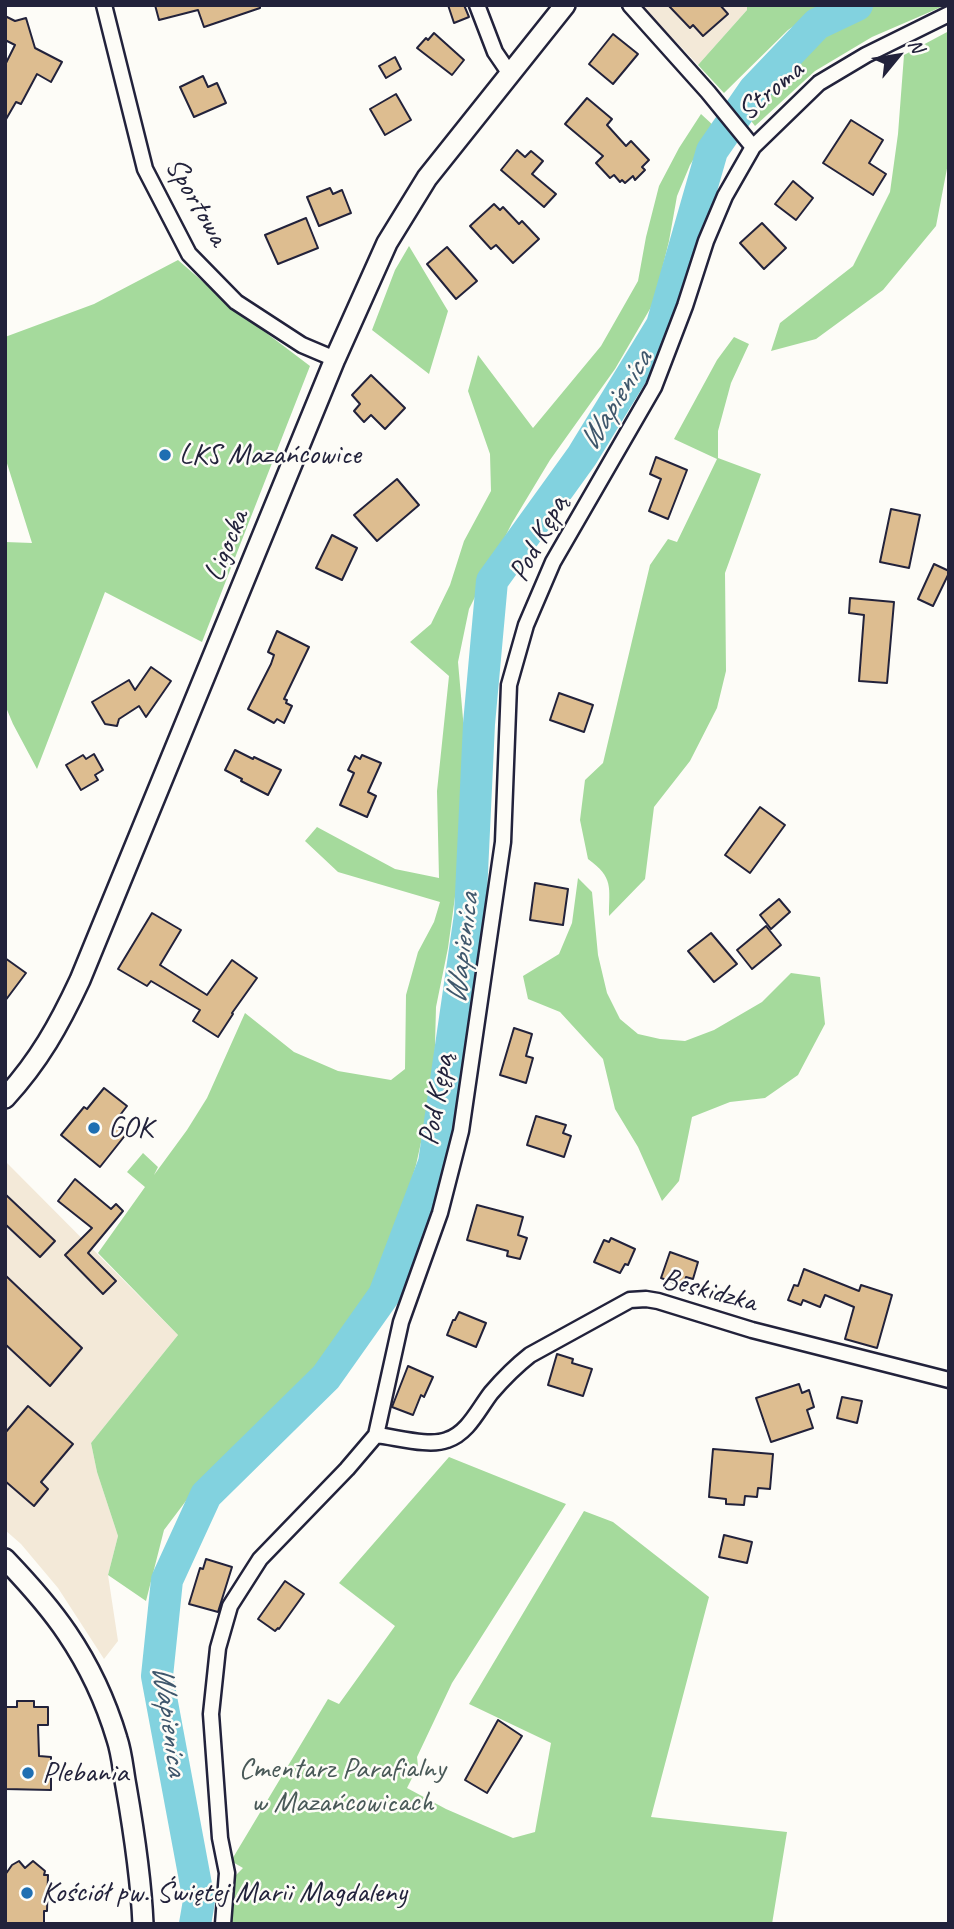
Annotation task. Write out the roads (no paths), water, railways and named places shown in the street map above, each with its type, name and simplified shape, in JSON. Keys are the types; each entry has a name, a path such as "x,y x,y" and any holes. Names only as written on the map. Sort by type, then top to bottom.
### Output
{"street":[{"name":"Sportowa","path":"104,5 145,169 189,254 236,302 302,345 335,359"},
{"path":"477,5 495,52 510,74"},
{"name":"Ligocka","path":"5,1098 41,1055 80,980 370,279 407,208 451,145 565,5"},
{"name":"Stroma","path":"630,5 754,147 819,83 866,55 949,14"},
{"name":"Pod Kępą","path":"223,1924 227,1873 220,1838 211,1714 218,1648 230,1606 260,1559 339,1478 376,1435 401,1322 440,1213 461,1130 503,842 509,685 526,625 553,562 654,387 706,241 725,196 754,147"},
{"name":"Beskidzka","path":"376,1435 445,1441 460,1434 491,1394 523,1360 630,1300 658,1301 752,1330 949,1380"},
{"path":"5,1559 36,1592 67,1633 93,1677 111,1721 118,1741 135,1833 142,1888 143,1924"}],"waterway":[{"name":"Wapienica","path":"195,1924 199,1901 157,1676 167,1580 206,1495 326,1377 384,1295 434,1163 470,915 479,724 492,581 582,456 662,325 712,151 754,90 817,24 857,5"}],"place":[{"name":"LKS Mazańcowice","path":"165,455"},
{"name":"GOK","path":"94,1128"},
{"name":"Plebania","path":"28,1773"},
{"name":"Kościół pw. Świętej Marii Magdaleny","path":"27,1893"}],"park label":[{"name":"Cmentarz Parafialny w Mazańcowicach","path":"342,1786"}]}
